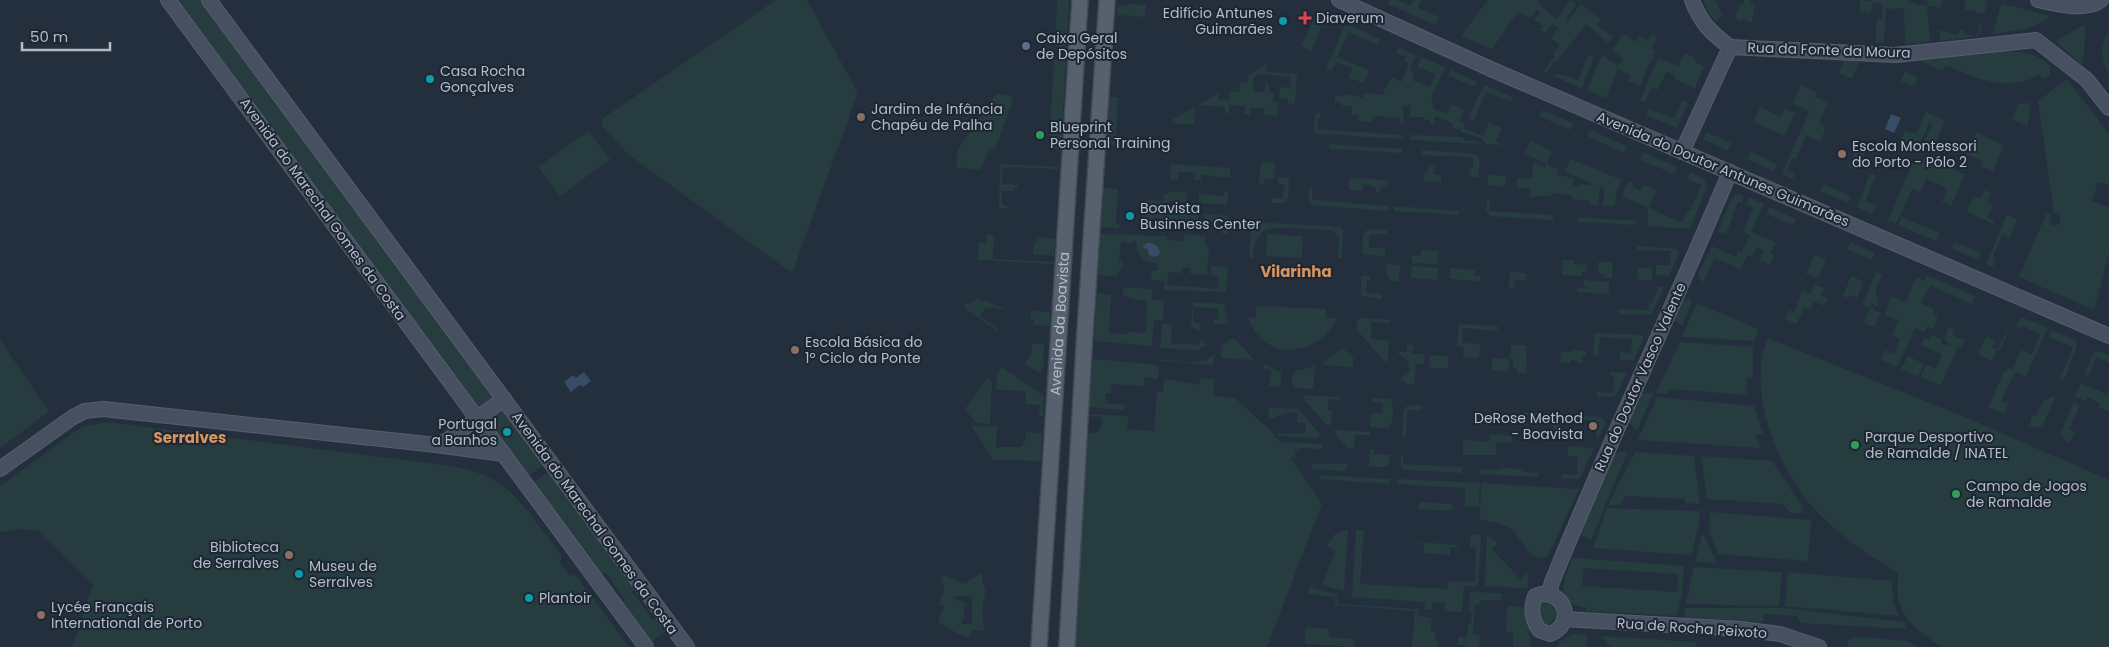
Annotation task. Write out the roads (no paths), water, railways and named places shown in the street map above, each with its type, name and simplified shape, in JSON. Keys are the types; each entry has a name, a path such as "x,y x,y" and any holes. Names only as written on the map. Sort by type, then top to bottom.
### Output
{"main road":[{"name":"Avenida do Marechal Gomes da Costa","path":"168,0 646,647"},
{"name":"Avenida do Marechal Gomes da Costa","path":"209,0 687,647"},
{"name":"Avenida da Boavista","path":"1039,647 1080,0"},
{"name":"Avenida da Boavista","path":"1068,647 1084,347 1106,0"},
{"name":"Avenida do Doutor Antunes Guimarães","path":"1339,0 1494,70 2109,336"},
{"path":"1682,152 1730,47 1709,31 1699,17 1692,0"},
{"path":"2038,0 2055,4 2097,3"},
{"name":"Rua da Fonte da Moura","path":"1730,47 1895,55 2036,40 2086,80 2109,108"},
{"name":"Rua do Doutor Vasco Valente","path":"1550,588 1608,445 1682,285 1730,172"},
{"name":"Avenida do Marechal Gomes da Costa","path":"478,418 504,399"},
{"path":"0,469 73,417 85,411 103,409 504,454"},
{"path":"436,445 446,441 478,418"},
{"path":"1550,588 1560,599 1564,607 1564,620 1558,629 1550,634 1539,630 1535,625 1532,604 1535,596 1550,588"},
{"name":"Rua de Rocha Peixoto","path":"1564,620 1749,630 1780,634 1819,647"}],"water":[{"path":"1891,114 1901,118 1894,133 1885,129"},
{"path":"1147,243 1157,246 1160,252 1159,255 1153,257 1149,255 1148,250 1142,246"},
{"path":"584,372 591,381 583,387 580,385 571,392 564,382 573,375 576,378"}],"place":[{"name":"Diaverum","path":"1305,18"},
{"name":"Edifício Antunes Guimarães","path":"1283,21"},
{"name":"Caixa Geral de Depósitos","path":"1026,46"},
{"name":"Casa Rocha Gonçalves","path":"430,79"},
{"name":"Jardim de Infância Chapéu de Palha","path":"861,117"},
{"name":"Blueprint Personal Training","path":"1040,135"},
{"name":"Escola Montessori do Porto - Pólo 2","path":"1842,154"},
{"name":"Boavista Businness Center","path":"1130,216"},
{"name":"Escola Básica do 1º Ciclo da Ponte","path":"795,350"},
{"name":"DeRose Method - Boavista","path":"1593,426"},
{"name":"Portugal a Banhos","path":"507,432"},
{"name":"Parque Desportivo de Ramalde / INATEL","path":"1855,445"},
{"name":"Campo de Jogos de Ramalde","path":"1956,494"},
{"name":"Biblioteca de Serralves","path":"289,555"},
{"name":"Museu de Serralves","path":"299,574"},
{"name":"Plantoir","path":"529,598"},
{"name":"Lycée Français International de Porto","path":"41,615"}],"district":[{"name":"Vilarinha","path":"1296,272"},
{"name":"Serralves","path":"190,438"}]}
